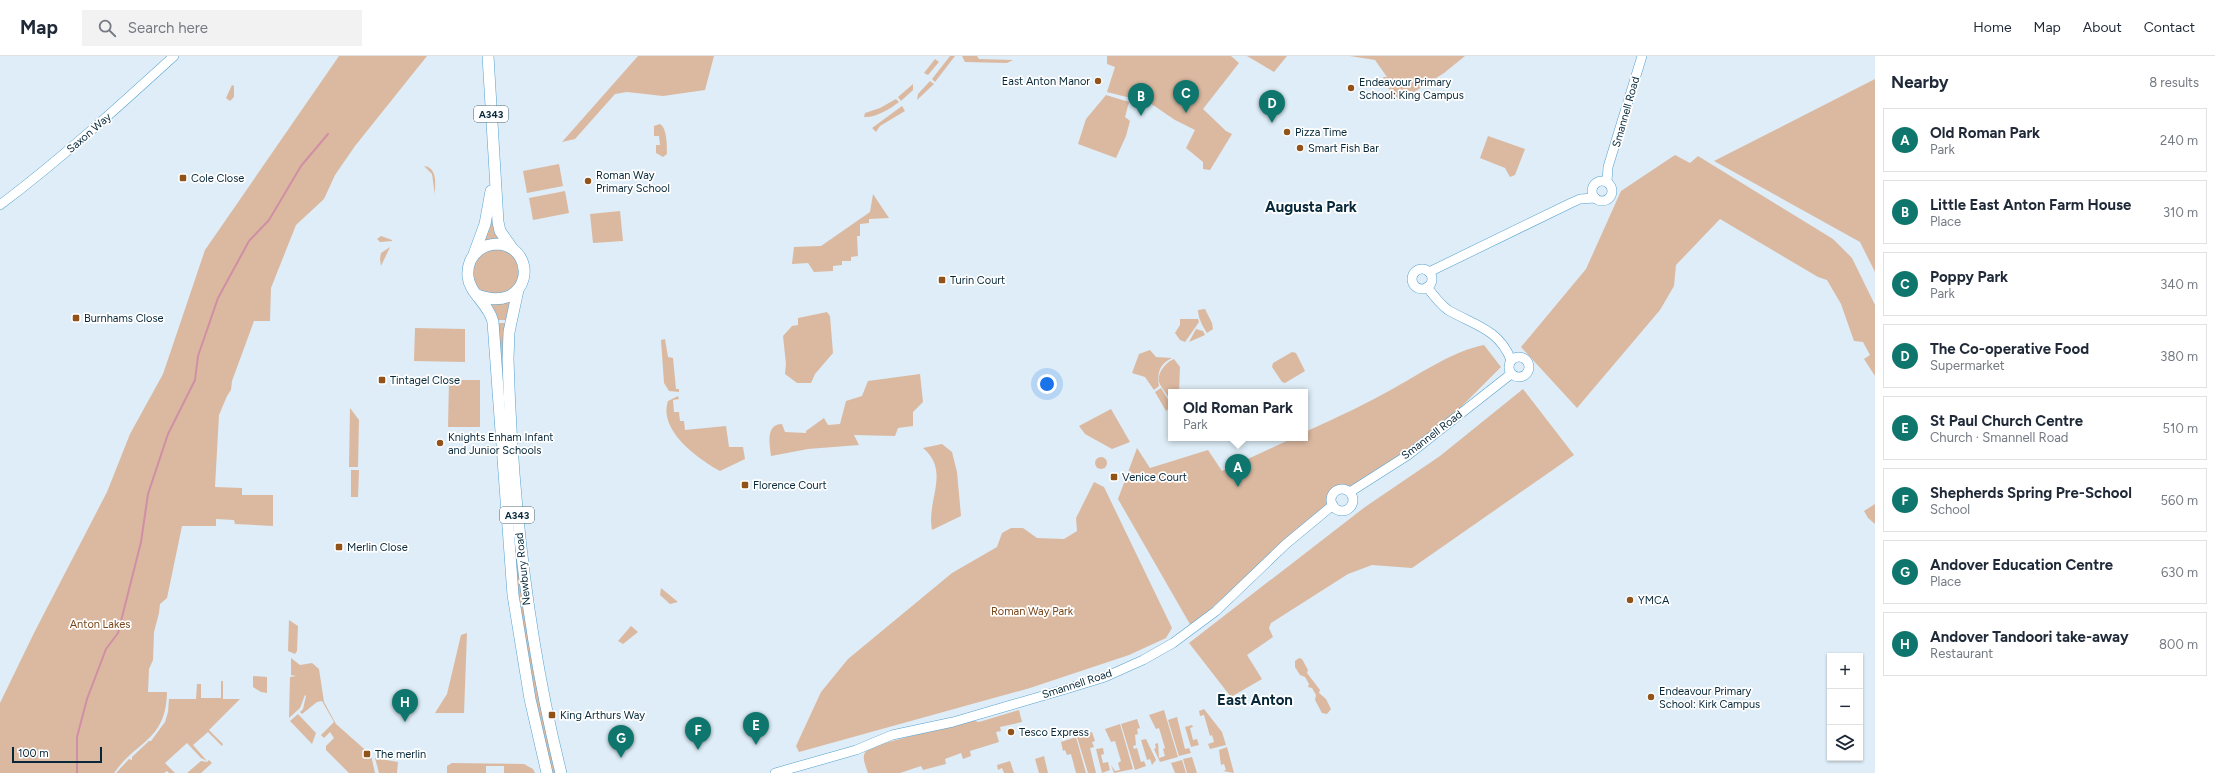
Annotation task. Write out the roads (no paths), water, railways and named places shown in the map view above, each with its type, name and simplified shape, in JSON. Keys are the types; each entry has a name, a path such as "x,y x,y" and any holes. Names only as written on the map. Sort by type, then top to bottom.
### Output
{"main road":[{"name":"A343","path":"488,56 494,172 499,228 512,248 520,256 524,268 523,279 518,290"},
{"name":"A343","path":"477,294 469,283 468,275 470,260 474,254 488,212 494,172"},
{"path":"474,254 481,248 490,245 500,244 512,248"},
{"path":"477,294 500,299 510,296 518,290"},
{"name":"Newbury Road","path":"518,290 509,332 508,354 520,541 536,661 561,773"},
{"name":"Newbury Road","path":"477,294 488,310 493,322 513,595 530,698 547,773"}],"street":[{"name":"Saxon Way","path":"0,205 70,150 124,103 174,56"},
{"name":"Smannell Road","path":"1603,182 1642,56"},
{"path":"1603,182 1612,189 1609,198 1600,201 1593,194 1593,186 1603,182"},
{"path":"1427,287 1418,288 1413,283 1412,277 1415,271 1420,269 1429,272 1593,194"},
{"path":"1427,287 1432,278 1429,272"},
{"path":"1427,287 1447,309 1482,326 1496,337 1511,360"},
{"path":"1516,357 1522,357 1527,361 1529,366 1528,372 1524,376 1516,377 1511,374 1509,368 1511,360 1516,357"},
{"name":"Smannell Road","path":"775,773 856,750 892,735 953,722 1066,689 1105,676 1143,660 1173,642 1216,612 1286,544 1333,505 1331,498 1335,491 1343,488 1350,492 1408,455 1511,374"},
{"path":"1333,505 1340,510 1351,507 1354,500 1350,492"}],"waterway":[{"path":"77,773 77,737 87,699 106,649 118,633 141,542 148,494 168,434 195,380 198,356 218,298 249,241 269,220 301,166 328,134"}],"place":[{"name":"East Anton Manor","path":"1098,81"},
{"name":"Endeavour Primary School: King Campus","path":"1351,88"},
{"name":"Poppy Park","path":"1186,113"},
{"name":"Little East Anton Farm House","path":"1141,116"},
{"name":"The Co-operative Food","path":"1272,123"},
{"name":"Pizza Time","path":"1287,132"},
{"name":"Smart Fish Bar","path":"1300,148"},
{"name":"Cole Close","path":"183,178"},
{"name":"Roman Way Primary School","path":"588,181"},
{"name":"Turin Court","path":"942,280"},
{"name":"Burnhams Close","path":"76,318"},
{"name":"Tintagel Close","path":"382,380"},
{"name":"Knights Enham Infant and Junior Schools","path":"440,443"},
{"name":"Venice Court","path":"1114,477"},
{"name":"Florence Court","path":"745,485"},
{"name":"Old Roman Park","path":"1238,487"},
{"name":"Merlin Close","path":"339,547"},
{"name":"YMCA","path":"1630,600"},
{"name":"Endeavour Primary School: Kirk Campus","path":"1651,697"},
{"name":"King Arthurs Way","path":"552,715"},
{"name":"Andover Tandoori take-away","path":"405,722"},
{"name":"Tesco Express","path":"1011,732"},
{"name":"St Paul Church Centre","path":"756,745"},
{"name":"Shepherds Spring Pre-School","path":"698,750"},
{"name":"The merlin","path":"367,754"},
{"name":"Andover Education Centre","path":"621,758"}],"district":[{"name":"Augusta Park","path":"1311,207"},
{"name":"East Anton","path":"1255,700"}],"park label":[{"name":"Roman Way Park","path":"1032,611"},
{"name":"Anton Lakes","path":"100,624"}]}
